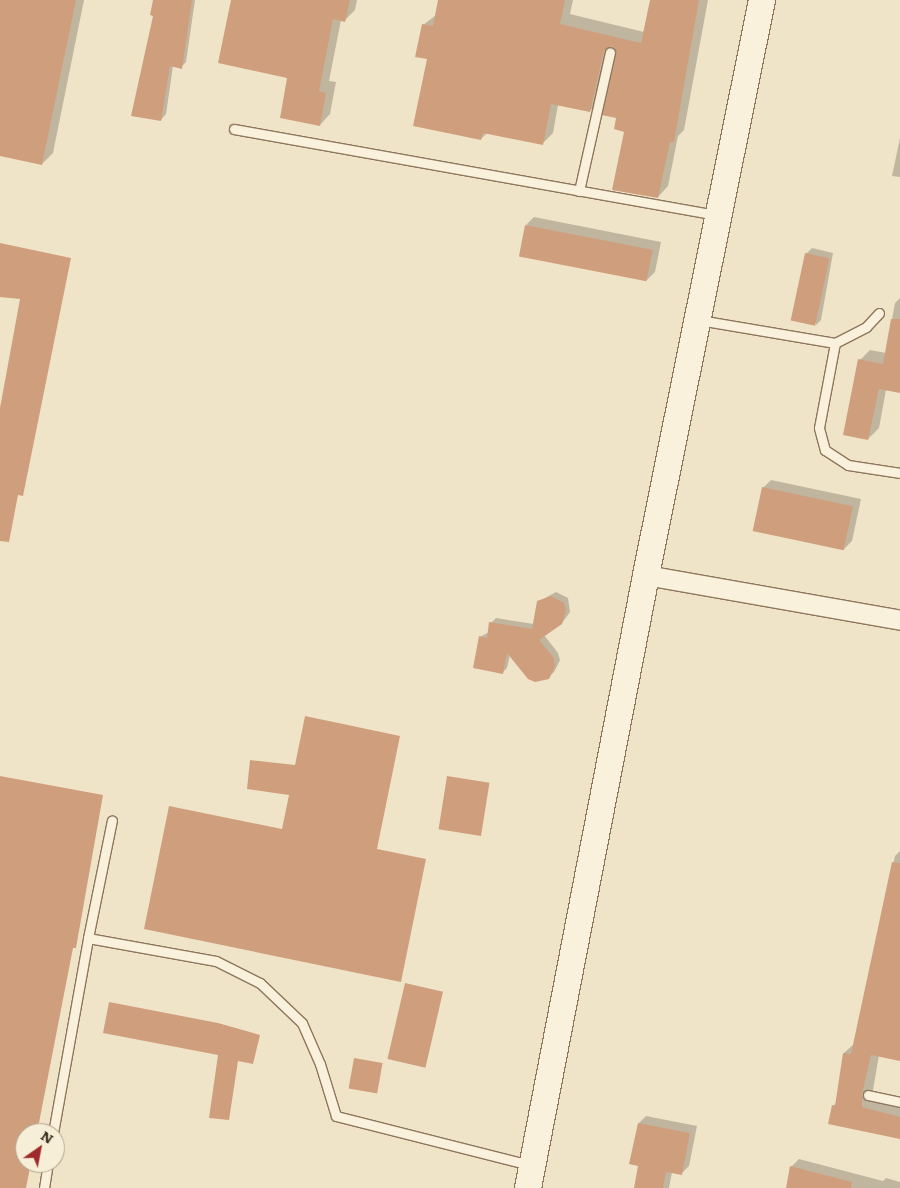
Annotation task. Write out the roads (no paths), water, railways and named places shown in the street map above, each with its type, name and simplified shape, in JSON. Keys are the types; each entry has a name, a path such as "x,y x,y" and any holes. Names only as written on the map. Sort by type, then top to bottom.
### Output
{"street":[{"path":"530,1177 646,575 720,216 762,0"},
{"path":"646,575 900,620"}],"lane":[{"path":"579,190 610,52"},
{"path":"234,129 720,216"},
{"path":"699,320 836,343 866,327 879,313"},
{"path":"836,343 819,428 826,450 848,465 900,473"},
{"path":"55,1123 88,938 112,820"},
{"path":"88,938 216,961 260,983 302,1023 320,1064 336,1116 530,1177"},
{"path":"868,1095 900,1102"},
{"path":"44,1188 46,1173"}]}
